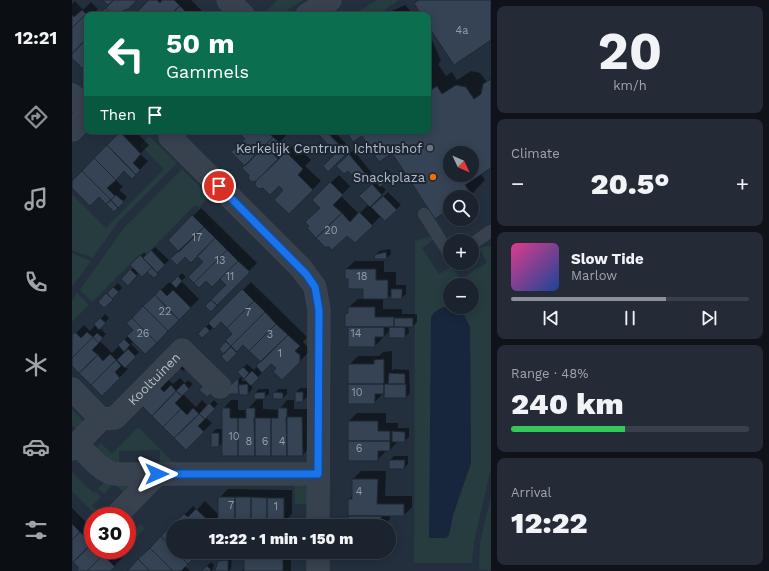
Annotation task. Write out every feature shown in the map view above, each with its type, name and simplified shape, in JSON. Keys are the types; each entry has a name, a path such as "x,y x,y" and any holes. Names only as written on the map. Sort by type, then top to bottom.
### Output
{"street":[{"path":"228,0 240,12"},
{"path":"312,12 330,0"},
{"path":"72,95 84,107"},
{"path":"72,130 84,118"},
{"path":"171,134 301,268 315,287 319,310 318,519"},
{"name":"Kooltuinen","path":"101,419 115,418 182,350 220,387"},
{"path":"72,389 101,419 75,446 107,472 121,474 318,474"},
{"path":"125,507 157,474"},
{"path":"318,559 318,571"}],"lane":[{"path":"424,214 443,244"},
{"path":"479,239 491,231"}],"green space":[{"path":"277,0 303,0 285,12 266,12"},
{"path":"377,0 399,0 381,12 358,12"},
{"path":"149,136 177,163 118,222 93,258 72,250 72,194 106,228 164,169 140,145"},
{"path":"182,169 209,196 199,208 195,205 143,258 139,255 92,302 80,290 124,228"},
{"path":"432,236 434,239 422,248 439,274 446,270 455,270 460,278 443,278 443,307 440,308 449,535 453,515 471,463 470,327 463,314 479,314 479,278 463,278 475,270 479,270 479,267 487,262 479,248 487,246 491,247 491,468 474,542 472,563 414,563 415,241"},
{"path":"72,253 91,261 72,287"},
{"path":"77,293 89,305 72,322 72,301"},
{"path":"72,409 84,422 79,432 72,425"},
{"path":"138,427 174,463 160,466 160,450 119,451 119,467 113,466 96,449 101,443 112,454"},
{"path":"72,472 93,493 95,491 101,497 92,506 93,507 88,507 72,491"},
{"path":"106,480 133,481 126,495 114,483 104,494 98,489"},
{"path":"294,481 303,485 307,489 310,504 295,504"},
{"path":"491,496 491,568 489,570 479,570 480,543"},
{"path":"141,524 145,529 136,538 136,529"}],"water":[{"path":"443,307 443,314 464,314 470,327 471,463 453,515 449,535 446,538 429,538 431,317 439,309"}],"building":[{"path":"103,0 114,0 108,5"},
{"path":"114,0 137,0 128,9 120,12 110,12 106,8"},
{"path":"149,0 157,0 160,3 162,0 174,0 180,6 173,12 137,12"},
{"path":"419,0 491,0 491,40 454,65 431,30 431,12 419,12 414,3"},
{"path":"180,6 186,12 173,12"},
{"path":"106,8 110,12 101,12"},
{"path":"82,10 84,12 84,16 72,28 72,15 74,17"},
{"path":"84,16 84,41 72,54 72,28"},
{"path":"84,41 84,66 82,68 72,58 72,54"},
{"name":"Kerkelijk Centrum Ichthushof","path":"491,79 491,168 479,176 479,146 443,146 443,182 470,182 465,185 468,190 443,190 443,214 435,219 392,153 379,162 362,136 353,142 348,134 431,134 431,90 437,86 442,94 456,85 466,87 474,99 481,94 483,84"},
{"path":"118,134 122,134 141,154 133,163 140,170 136,175 107,145"},
{"path":"240,134 270,134 273,137 245,166 231,152 245,139"},
{"path":"318,134 329,134 347,153 328,172 323,166 336,153"},
{"path":"273,137 280,143 271,152 278,159 256,181 252,182 248,178 249,175 242,168"},
{"path":"107,145 136,175 132,179 124,171 116,180 94,158"},
{"path":"286,152 303,169 298,175 313,190 289,214 274,200 283,190 279,186 270,195 263,188 259,189 255,185 256,181"},
{"path":"349,154 369,178 360,185 348,171 344,174 336,166"},
{"path":"94,158 116,180 107,188 115,196 111,200 82,171"},
{"path":"82,171 111,200 106,204 99,197 90,206 72,188 72,181"},
{"path":"383,172 389,179 380,187 374,179"},
{"path":"330,182 343,195 333,205 342,213 316,238 307,228 309,226 305,222 320,208 312,200"},
{"path":"372,184 382,195 370,207 359,196"},
{"path":"116,195 124,202 118,208 111,200"},
{"path":"383,196 397,210 385,221 371,207"},
{"path":"111,200 118,208 114,212 106,204"},
{"path":"359,212 373,226 355,243 347,236 332,250 328,246 326,248 316,238 342,213 350,222"},
{"path":"192,215 204,227 179,252 168,240"},
{"path":"204,227 215,238 191,263 185,257 177,265 170,259"},
{"path":"215,238 227,250 194,283 188,277 203,262 197,256"},
{"path":"151,250 165,265 157,273 143,258"},
{"path":"227,250 238,261 212,287 206,281 199,288 194,283"},
{"path":"386,252 387,259 375,259 374,255"},
{"path":"140,255 152,267 142,277 130,265"},
{"path":"238,261 250,272 217,305 211,300 226,285 220,279"},
{"path":"152,267 158,274 154,278 147,272"},
{"path":"130,269 137,276 128,286 121,279"},
{"path":"345,269 376,269 376,280 388,280 388,299 363,299 363,289 348,289 348,279 345,279"},
{"path":"178,276 182,281 176,288 171,283"},
{"path":"113,287 119,292 112,299 107,293"},
{"path":"160,289 167,296 173,290 191,308 179,320 155,295"},
{"path":"242,289 254,301 227,328 221,322 214,329 208,323"},
{"path":"391,289 402,289 402,299 391,299"},
{"path":"106,293 113,300 104,308 98,302"},
{"path":"155,295 179,320 168,331 143,306"},
{"path":"211,300 217,305 211,312 205,306"},
{"path":"254,301 265,312 231,346 225,341 232,334 227,328"},
{"path":"143,306 168,331 157,343 132,318"},
{"path":"348,307 375,307 375,317 394,317 394,327 345,327 345,314 348,313"},
{"path":"265,312 276,324 249,351 243,345 237,352 231,346"},
{"path":"100,318 106,323 99,330 94,324"},
{"path":"132,318 157,343 145,354 127,336 133,330 126,323"},
{"path":"394,318 413,318 413,327 394,327"},
{"path":"276,324 288,335 261,362 249,351"},
{"path":"205,326 210,331 202,338 198,334"},
{"path":"348,327 384,327 384,337 375,337 375,347 348,347"},
{"path":"389,327 405,327 405,338 389,338"},
{"path":"75,332 81,338 87,332 93,337 72,358 72,335"},
{"path":"97,333 103,338 99,343 93,337"},
{"path":"288,335 300,346 295,351 300,355 300,362 282,380 273,372 276,368 271,364 262,373 256,366"},
{"path":"93,337 99,343 92,350 98,355 79,373 72,366 72,358"},
{"path":"124,339 130,345 124,352 118,345"},
{"path":"226,341 231,346 224,354 219,349"},
{"path":"231,347 237,353 227,363 221,356"},
{"path":"128,349 136,357 125,368 117,360"},
{"path":"110,354 116,360 91,385 79,373 98,355 103,361"},
{"path":"384,359 384,384 348,384 348,364 374,364 374,360"},
{"path":"116,360 121,366 115,372 120,378 102,396 91,385"},
{"path":"243,367 249,373 244,379 237,372"},
{"path":"252,371 259,378 251,386 244,379"},
{"path":"389,373 405,374 405,384 388,384"},
{"path":"238,378 239,394 222,394"},
{"path":"184,383 189,389 182,396 176,391"},
{"path":"205,384 213,392 207,397 199,390"},
{"path":"248,384 248,395 239,395 238,385"},
{"path":"348,384 384,384 384,394 375,394 375,404 348,404"},
{"path":"384,384 406,384 406,398 384,398"},
{"path":"171,385 176,391 152,416 140,404 158,386 164,392"},
{"path":"176,391 182,396 175,403 181,409 163,427 152,416"},
{"path":"265,392 265,399 254,399 254,393"},
{"path":"273,392 283,393 283,399 273,399"},
{"path":"295,392 303,392 303,402 295,402"},
{"path":"209,403 215,409 205,419 199,414"},
{"path":"193,408 199,414 174,438 163,427 181,409 187,415"},
{"path":"222,408 230,408 230,418 238,418 238,456 222,456"},
{"path":"246,408 255,408 255,456 238,456 238,418 246,418"},
{"path":"278,408 287,408 287,456 271,456 271,418 278,418"},
{"path":"199,414 205,419 198,426 204,432 186,450 174,438"},
{"path":"286,417 302,417 303,456 287,456"},
{"path":"254,418 271,418 271,456 255,456"},
{"path":"348,421 378,421 378,431 390,431 390,441 348,441"},
{"path":"392,431 405,432 405,442 392,442"},
{"path":"211,433 219,433 219,447 211,447"},
{"path":"348,441 390,441 390,451 378,451 378,461 348,461"},
{"path":"389,460 405,460 404,469 389,469"},
{"path":"352,479 378,479 377,504 404,504 404,516 348,516 348,499 352,499"},
{"path":"218,497 235,497 235,519 218,519"},
{"path":"235,497 251,497 251,519 235,519"},
{"path":"251,497 267,498 267,519 251,519"},
{"path":"267,498 284,498 284,519 267,519"},
{"path":"196,509 207,519 179,519 184,514 188,517"},
{"path":"348,516 381,516 381,519 348,519"},
{"path":"72,524 80,532 72,540"},
{"path":"166,531 166,541 161,536"},
{"path":"80,532 84,536 84,552 73,562 72,561 72,540"},
{"path":"161,536 166,541 166,559 183,559 188,564 181,571 173,571 150,548"},
{"path":"150,548 173,571 150,571 138,559"},
{"path":"84,552 84,559 99,559 87,571 76,571 79,568 73,562"},
{"path":"99,559 107,559 115,567 110,571 87,571"},
{"path":"138,559 150,571 127,571"},
{"path":"183,559 193,559 188,564"},
{"path":"244,559 283,559 283,571 244,571"},
{"path":"228,560 228,571 215,571 218,561"},
{"path":"207,566 211,570 210,571 201,571"}],"place":[{"name":"Kerkelijk Centrum Ichthushof","path":"430,148"},
{"name":"Snackplaza","path":"433,177"}],"route":[{"path":"157,474 318,474 319,310 315,287 301,268 219,186"}]}
